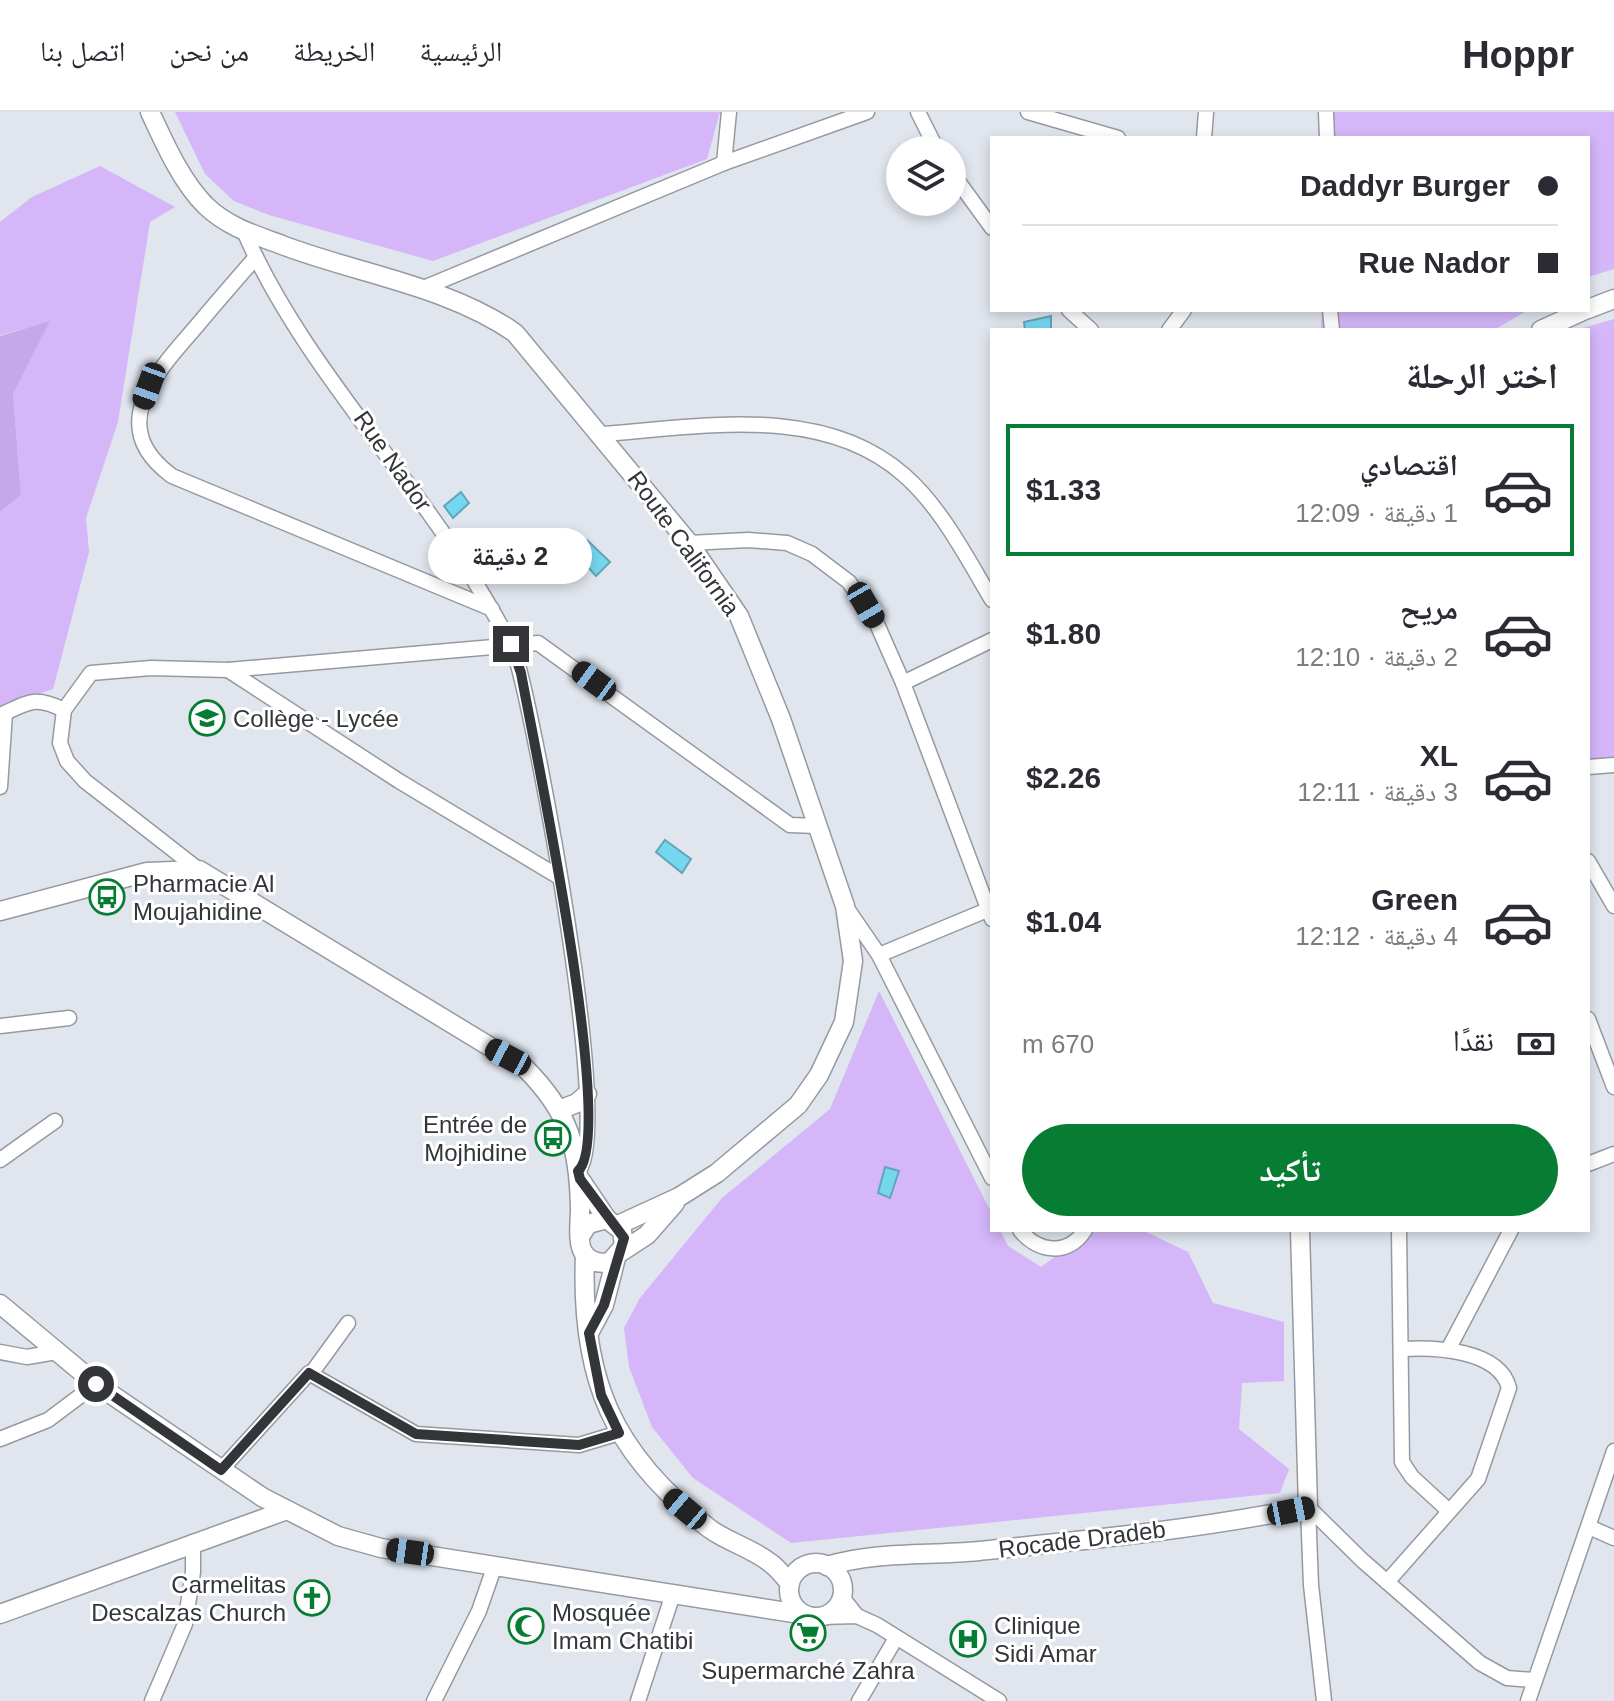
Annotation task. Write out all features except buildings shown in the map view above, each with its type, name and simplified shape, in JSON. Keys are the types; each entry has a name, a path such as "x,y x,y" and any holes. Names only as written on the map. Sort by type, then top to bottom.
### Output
{"street":[{"name":"Route California","path":"150,112 194,193 218,216 244,231 314,257 421,289 481,312 515,333 602,434 689,543 744,626 776,704 845,906 853,961 852,985 844,1022 819,1075 784,1120 741,1156 679,1197 612,1222"},
{"path":"724,163 729,112"},
{"path":"421,289 724,163 867,112"},
{"path":"918,112 930,136"},
{"path":"1028,112 1111,136"},
{"path":"1204,136 1206,112"},
{"path":"1326,112 1327,136"},
{"path":"966,192 990,225"},
{"name":"Rue Nador","path":"244,231 285,309 447,538 511,644 521,673 581,1005 588,1155 579,1175"},
{"path":"256,257 149,386 138,422 141,439 149,454 172,476 492,609"},
{"path":"1590,308 1614,299"},
{"path":"1071,312 1089,328"},
{"path":"1545,328 1580,312"},
{"path":"602,434 715,426 786,427 825,433 866,448 904,475 922,493 990,597"},
{"path":"689,543 748,540 787,543 812,554 849,582 866,605 903,683 990,909"},
{"path":"903,683 990,641"},
{"path":"817,826 790,825 538,643 228,670 151,668 95,671 81,683 64,710 60,743 71,767 199,870 283,919 373,979 508,1057 541,1084 573,1136 585,1255 583,1295 601,1395 619,1433 662,1490 714,1532 769,1562 790,1587 794,1605 813,1616 835,1610 855,1558"},
{"path":"228,670 399,781 559,877"},
{"path":"0,787 2,714 33,700 45,701 64,710"},
{"path":"1590,767 1614,765"},
{"path":"1590,864 1614,906"},
{"path":"0,911 134,875 199,870"},
{"path":"845,906 879,955 990,1174"},
{"path":"879,955 990,912"},
{"path":"0,1026 69,1018"},
{"path":"1590,1024 1614,1087"},
{"path":"559,1110 577,1103 587,1094"},
{"path":"0,1160 55,1121"},
{"path":"1590,1163 1614,1154"},
{"path":"579,1175 624,1238 604,1305 589,1333"},
{"name":"Route California","path":"619,1255 647,1235 679,1197"},
{"path":"581,1235 594,1220 612,1222"},
{"path":"1022,1232 1039,1247 1055,1249 1076,1241 1083,1232"},
{"path":"1300,1232 1311,1585 1324,1701"},
{"path":"1399,1232 1402,1462 1412,1477 1449,1511"},
{"path":"1449,1348 1510,1232"},
{"path":"585,1255 596,1263 619,1255"},
{"path":"0,1304 96,1384 221,1470 287,1510 338,1536 363,1544 672,1597 711,1598 813,1616 857,1616 999,1701"},
{"path":"221,1470 298,1380 311,1374 348,1323"},
{"path":"1387,1582 1482,1473 1509,1386 1496,1370 1449,1348 1402,1349"},
{"path":"0,1352 27,1357 56,1352"},
{"path":"311,1374 416,1434 579,1445 619,1433"},
{"path":"0,1439 48,1420 96,1384"},
{"path":"1528,1701 1614,1451"},
{"path":"1308,1507 1387,1582 1488,1669 1507,1678 1533,1680"},
{"name":"Rocade Dradeb","path":"827,1566 855,1558 1033,1546 1308,1507"},
{"path":"0,1614 287,1510"},
{"path":"1589,1527 1614,1538"},
{"path":"152,1701 185,1624 193,1572 193,1542"},
{"path":"769,1562 827,1566 857,1616"},
{"path":"434,1701 473,1623 495,1565"},
{"path":"758,1607 790,1587 805,1566"},
{"path":"638,1701 653,1647 672,1597"},
{"path":"859,1701 896,1638"}],"shaded area":[{"path":"175,112 720,112 707,159 433,261 269,215 234,201 205,174"},
{"path":"1326,112 1614,112 1614,269 1590,276 1590,136 1325,136"},
{"path":"100,166 175,207 150,222 118,422 86,518 89,552 53,689 0,707 0,512 21,495 13,394 49,322 0,335 0,222 32,197"},
{"path":"1322,312 1525,312 1497,328 1321,328"},
{"path":"1614,319 1614,761 1590,762 1590,328 1583,328"},
{"path":"50,321 13,394 21,495 0,512 0,336"},
{"path":"879,991 990,1210 990,1232 1001,1232 1008,1246 1041,1267 1088,1232 1146,1232 1188,1252 1213,1303 1284,1322 1284,1381 1242,1383 1239,1429 1289,1469 1280,1493 791,1543 693,1478 652,1427 629,1367 624,1328 640,1298 722,1198 830,1109"}],"water":[{"path":"1051,316 1051,328 1025,328 1024,322"},
{"path":"461,492 469,503 453,518 444,506"},
{"path":"587,540 610,562 596,576 587,566 590,558 581,547"},
{"path":"665,840 691,859 682,873 656,852"},
{"path":"885,1167 899,1171 890,1198 878,1193"}],"place":[{"name":"Collège - Lycée","path":"207,718"},
{"name":"Pharmacie Al Moujahidine","path":"107,897"},
{"name":"Entrée de Mojhidine","path":"553,1138"},
{"name":"Carmelitas Descalzas Church","path":"312,1598"},
{"name":"Mosquée Imam Chatibi","path":"526,1626"},
{"name":"Supermarché Zahra","path":"808,1633"},
{"name":"Clinique Sidi Amar","path":"968,1639"}],"route":[{"path":"96,1384 221,1470 298,1380 309,1373 395,1425 416,1434 579,1445 619,1433 601,1395 589,1333 604,1305 624,1238 618,1225 607,1219 580,1179 578,1171 588,1155 581,1005 521,673 511,644"}]}
